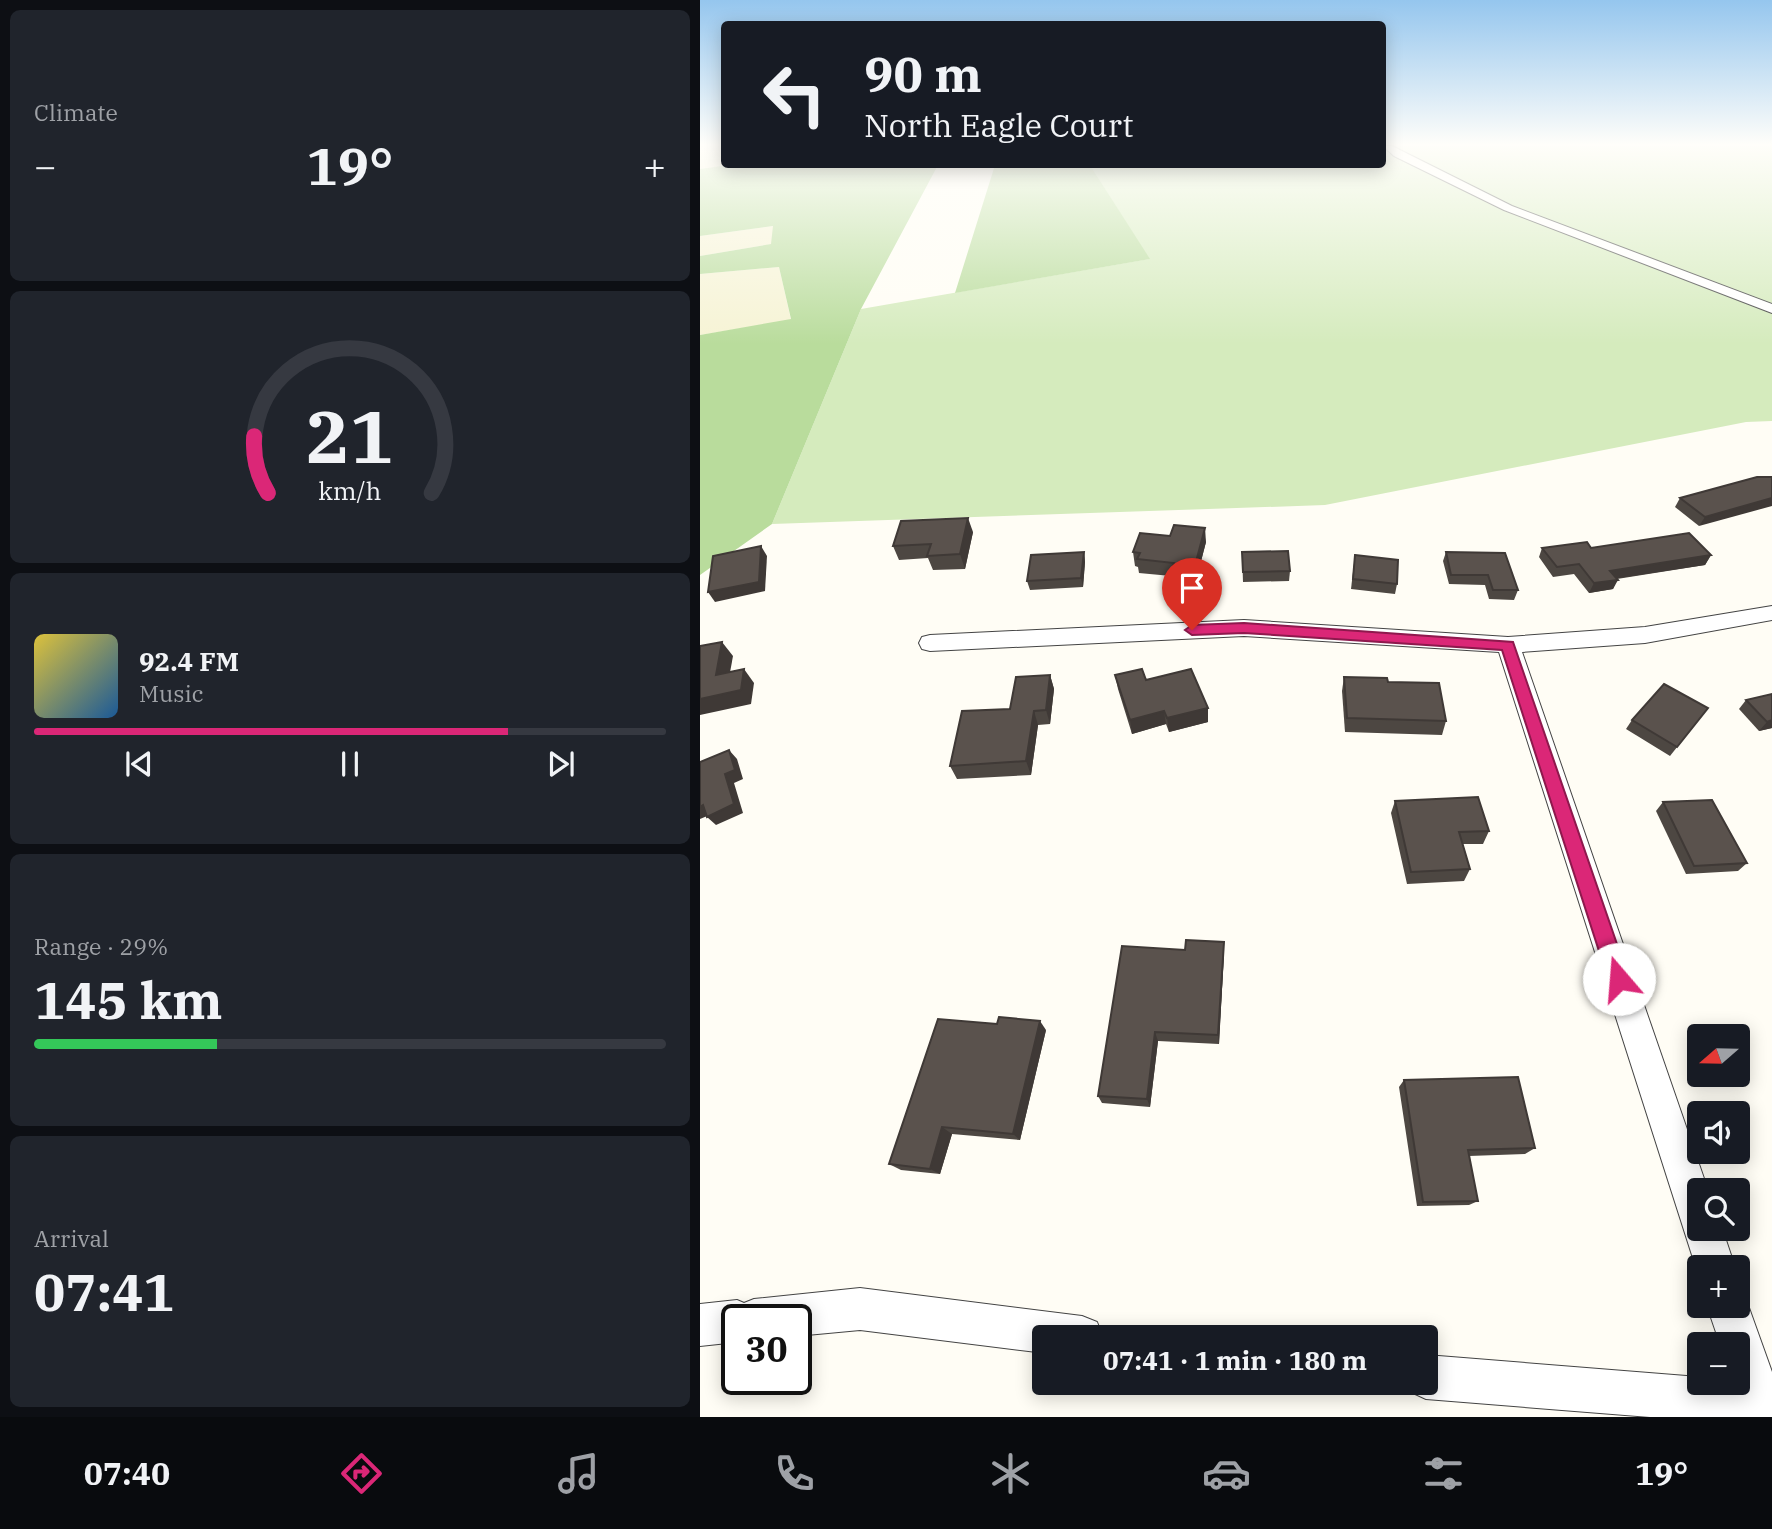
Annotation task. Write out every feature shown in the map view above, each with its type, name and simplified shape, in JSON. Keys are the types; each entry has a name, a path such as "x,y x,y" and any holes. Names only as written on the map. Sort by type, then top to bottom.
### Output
{"street":[{"path":"1519,212 1772,309"},
{"path":"930,643 1244,628 1508,645 1645,635 1772,613"},
{"path":"1508,645 1687,1183"},
{"path":"812,1314 860,1309 1032,1331"},
{"path":"1438,1378 1767,1406 1733,1318"},
{"path":"700,1325 721,1323"}],"shaded area":[{"path":"774,226 772,244 700,256 700,236"},
{"path":"779,267 791,320 700,335 700,274"}],"green space":[{"path":"700,212 913,212 861,309 772,524 700,575 700,335 791,319 779,267 700,274 700,256 771,244 773,226 700,236"},
{"path":"980,212 1120,212 1150,259 955,293"},
{"path":"1120,212 1772,212 1772,421 1746,422 1325,505 772,524 861,309 1149,259"}],"building":[{"path":"1757,477 1772,477 1772,498 1705,517 1680,498"},
{"path":"968,518 960,554 927,556 931,544 893,546 901,521"},
{"path":"1174,525 1205,528 1193,573 1171,571 1174,563 1137,559 1140,553 1133,552 1140,533 1170,536"},
{"path":"1689,533 1711,555 1610,571 1618,580 1594,583 1579,564 1557,567 1542,548 1587,542 1591,548"},
{"path":"761,546 759,582 708,592 713,556"},
{"path":"1288,551 1290,571 1243,572 1242,552"},
{"path":"1084,552 1081,578 1027,581 1031,555"},
{"path":"1446,552 1505,553 1518,590 1493,590 1488,575 1451,575"},
{"path":"1355,555 1398,560 1397,584 1353,579"},
{"path":"722,642 716,675 744,669 741,690 700,699 700,646"},
{"path":"1142,669 1146,680 1191,669 1208,708 1167,718 1164,711 1130,720 1115,675"},
{"path":"1050,675 1046,710 1034,711 1026,761 950,766 962,711 1010,709 1016,677"},
{"path":"1344,677 1387,678 1388,682 1439,683 1446,721 1347,718"},
{"path":"1664,684 1708,708 1677,747 1632,720"},
{"path":"1772,694 1772,720 1767,722 1746,700"},
{"path":"729,750 735,770 725,774 734,804 707,817 703,805 700,807 700,762"},
{"path":"1478,797 1489,831 1459,832 1470,869 1411,872 1395,801"},
{"path":"1712,800 1747,863 1694,866 1663,802"},
{"path":"1186,940 1224,942 1218,1035 1155,1032 1147,1099 1098,1096 1122,946 1185,950"},
{"path":"999,1017 1040,1021 1013,1134 942,1127 930,1169 889,1164 938,1019 997,1024"},
{"path":"1518,1077 1535,1148 1468,1150 1478,1201 1423,1202 1404,1080"}],"route":[{"path":"1192,630 1244,628 1508,645 1619,979"}]}
